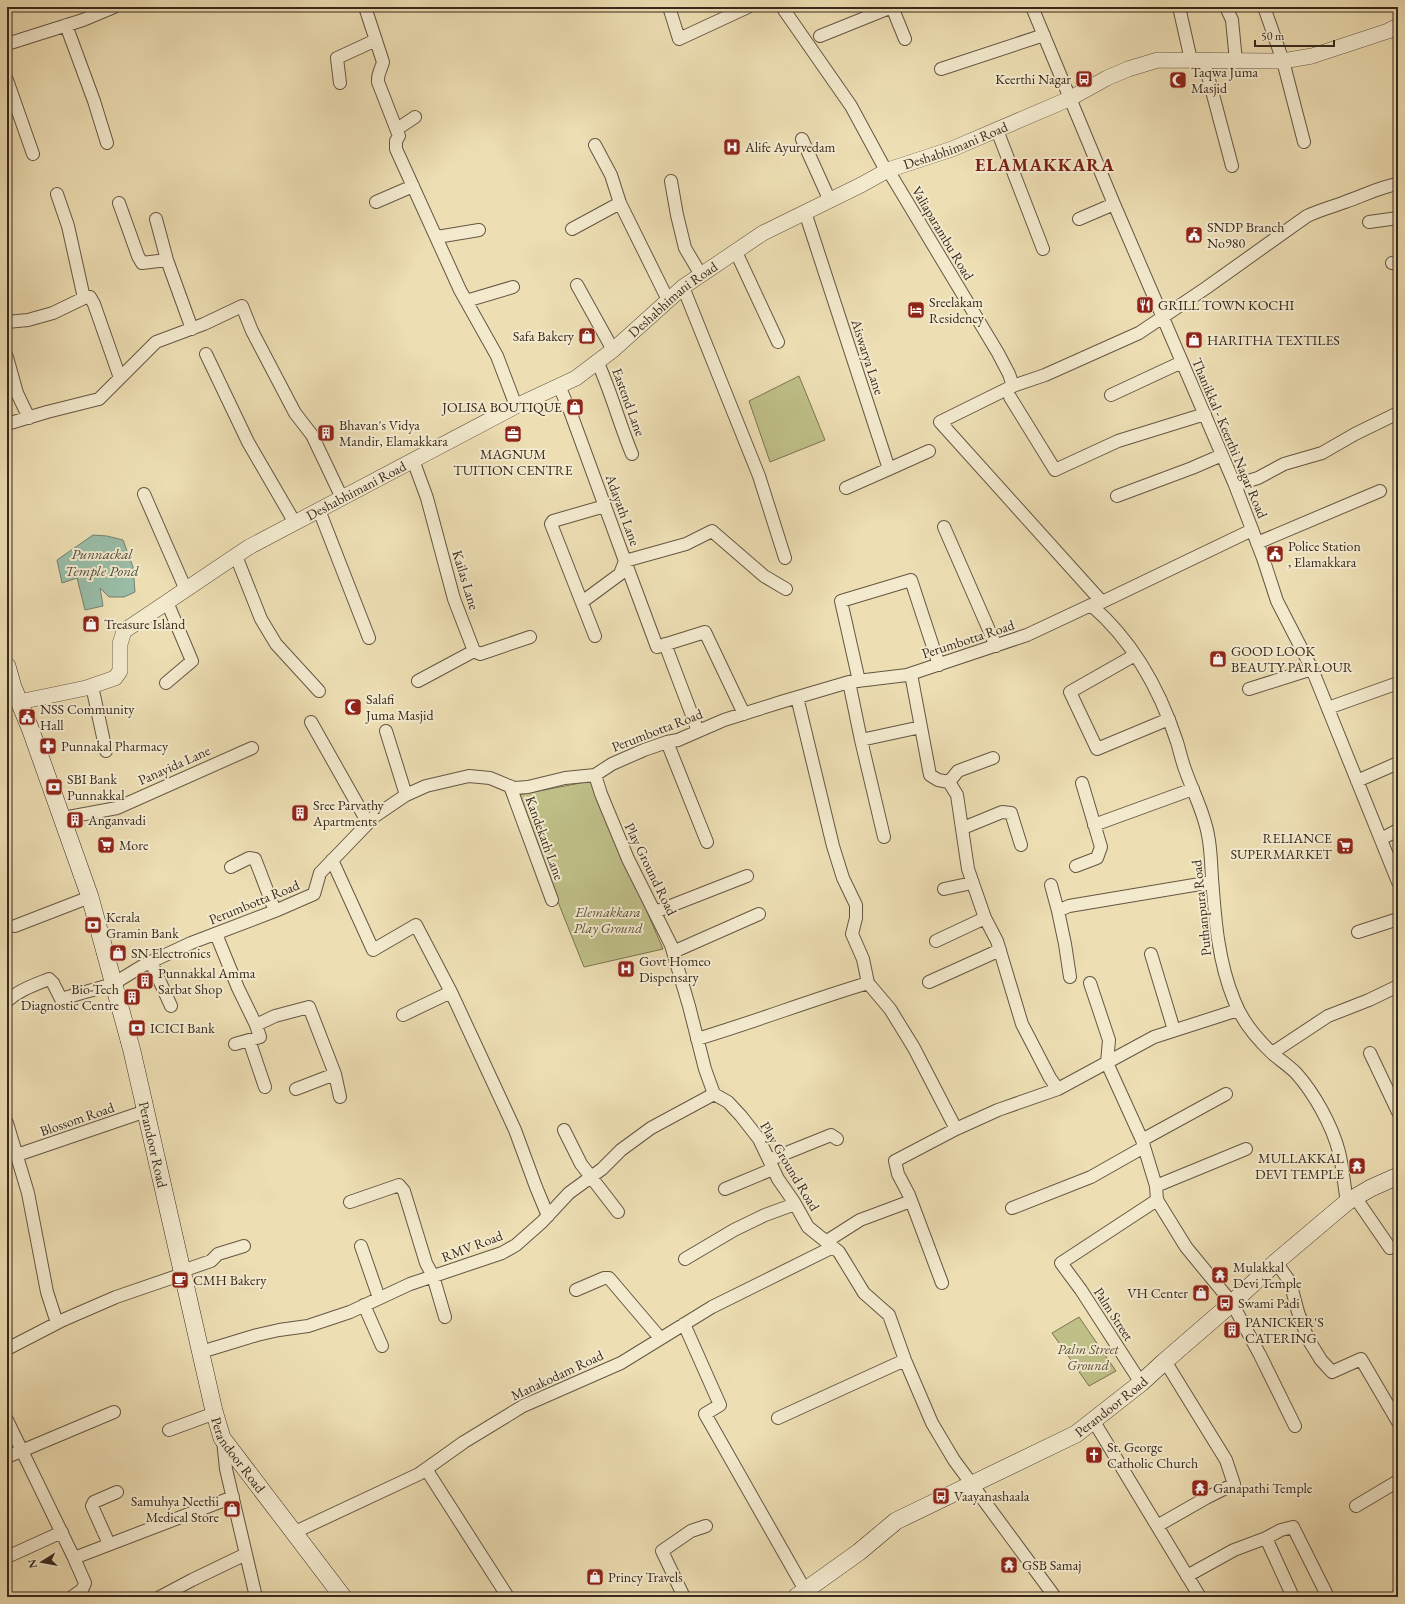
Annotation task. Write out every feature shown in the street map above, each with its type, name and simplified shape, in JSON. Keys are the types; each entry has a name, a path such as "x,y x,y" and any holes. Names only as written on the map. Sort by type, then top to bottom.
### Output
{"main road":[{"name":"Perandoor Road","path":"7,666 13,693 30,728 90,897 132,1051 222,1438 343,1597"},
{"name":"Perandoor Road","path":"801,1594 859,1552 896,1521 1076,1434 1141,1383 1276,1262 1351,1199 1398,1176"}],"street":[{"path":"7,44 66,25 114,7"},
{"path":"365,7 383,62 382,69 378,73 378,82 399,136 396,141 396,149 466,301 497,356 516,406"},
{"path":"669,7 679,39 748,7"},
{"name":"Valiaparambu Road","path":"782,7 851,106 884,167 888,170 998,353 1009,374 1011,392 1055,470 1118,441 1205,414"},
{"path":"820,36 892,7 905,39"},
{"name":"Thanikkal - Keerthi Nagar Road","path":"1032,7 1114,204 1235,485 1257,543 1276,601 1312,669 1398,882"},
{"path":"1179,7 1232,166"},
{"path":"1226,7 1232,20 1236,61"},
{"path":"1264,7 1283,61 1304,142"},
{"path":"66,25 94,101 107,143"},
{"name":"Deshabhimani Road","path":"13,693 92,686 115,678 120,670 120,644 124,631 249,547 516,406 576,378 612,350 683,287 763,233 830,201 888,170 952,149 1070,99 1107,78 1128,69 1158,60 1283,61 1312,56 1388,31 1398,26"},
{"path":"941,69 1044,35"},
{"path":"340,83 337,58 376,40"},
{"path":"7,80 33,154"},
{"path":"397,129 415,117"},
{"path":"997,130 1043,249"},
{"path":"802,139 830,201"},
{"path":"595,145 611,175 620,203 668,300"},
{"path":"671,181 685,248 701,275"},
{"path":"1011,392 1045,375 1139,333 1212,284 1307,216 1322,209 1347,202 1370,192 1398,184"},
{"path":"376,202 413,186"},
{"path":"57,194 68,226 84,298"},
{"path":"119,202 138,256 142,263 167,260"},
{"path":"572,229 620,203"},
{"path":"1080,219 1114,204"},
{"name":"Aiswarya Lane","path":"805,212 889,469"},
{"path":"1369,222 1398,218"},
{"path":"156,219 167,260 192,329"},
{"path":"437,237 479,230"},
{"path":"736,252 778,342"},
{"path":"577,285 612,350"},
{"path":"466,301 513,287"},
{"path":"683,287 759,476 785,558"},
{"path":"7,322 28,320 53,314 84,298 90,297 94,304 120,378"},
{"path":"7,424 99,399 156,342 192,329 242,306 252,331 295,413 312,436 342,498"},
{"path":"206,354 248,442 295,523"},
{"path":"7,357 17,393 29,418"},
{"name":"Eastend Lane","path":"598,361 607,382 620,425 632,454"},
{"path":"1111,395 1182,362"},
{"name":"Adayath Lane","path":"559,386 570,411 625,561 686,544 712,531 764,576 786,589"},
{"name":"Puthanpura Road","path":"1011,392 940,422 1097,603 1135,654 1149,676 1169,719 1185,771 1199,802 1208,834 1220,956 1233,999 1238,1010 1250,1028 1272,1053 1295,1072 1312,1096 1330,1127 1339,1152 1351,1199"},
{"path":"1235,485 1258,478 1284,464 1322,454 1355,434 1398,413"},
{"path":"846,488 930,451"},
{"path":"1117,496 1222,455"},
{"name":"Kailas Lane","path":"413,460 426,498 454,599 474,651"},
{"path":"1257,543 1380,491"},
{"path":"144,494 186,590"},
{"path":"595,636 551,524 553,521 605,506"},
{"path":"319,510 369,638"},
{"path":"944,527 996,646"},
{"name":"Perumbotta Road","path":"7,1001 29,987 49,979 53,983 61,999 113,984 151,962 191,943 275,911 314,894 320,873 375,816 406,795 426,786 469,776 490,778 514,788 528,787 565,778 595,775 612,764 744,714 797,697 854,682 911,674 1026,636 1252,530"},
{"path":"236,556 261,619 276,644 319,692"},
{"path":"582,602 620,574 625,561"},
{"path":"625,561 657,647 705,632 744,714"},
{"path":"884,837 861,740 854,682 841,601 912,580 939,665"},
{"path":"166,683 192,662 167,602"},
{"path":"418,681 474,651 480,654 530,637"},
{"path":"665,644 698,731"},
{"path":"1135,654 1070,692 1097,749 1169,719"},
{"path":"1249,689 1312,669"},
{"path":"911,674 930,775 938,780 949,782 957,795 968,869 972,883 985,918 997,941 1022,1024 1050,1078 1058,1089"},
{"path":"1328,708 1398,682"},
{"path":"92,686 106,750"},
{"path":"797,697 833,846 843,878 856,905 856,918 852,934 863,959 868,983 890,1009 914,1048 956,1129"},
{"path":"311,722 368,823"},
{"path":"861,740 921,726"},
{"path":"386,731 406,795"},
{"path":"667,742 707,842"},
{"name":"Panayida Lane","path":"62,818 117,808 252,748"},
{"path":"949,782 958,771 993,758"},
{"path":"1357,781 1398,763"},
{"name":"Play Ground Road","path":"595,775 628,859 655,912 673,952 689,1006 696,1039 714,1094 728,1102 759,1139 778,1179 808,1227 839,1252 864,1293 889,1315 905,1360 932,1423 954,1460 1055,1597"},
{"path":"1076,866 1097,858 1101,847 1082,783"},
{"name":"Kandekath Lane","path":"510,786 552,900"},
{"path":"1094,825 1193,789"},
{"path":"963,828 1002,812 1011,813 1021,845"},
{"path":"1381,839 1398,830"},
{"path":"231,867 249,858 255,859 275,911"},
{"path":"332,860 373,950 416,925 451,992 515,1130 548,1216"},
{"path":"655,912 747,876"},
{"path":"1058,911 1069,906 1212,882"},
{"path":"944,889 972,883"},
{"path":"1051,885 1065,944 1070,977"},
{"path":"15,926 90,897"},
{"path":"673,952 759,914"},
{"path":"936,941 985,918"},
{"path":"1358,932 1398,918"},
{"path":"216,934 260,1037 235,1044"},
{"path":"929,982 1000,950"},
{"path":"1151,954 1174,1030"},
{"path":"151,962 171,1006"},
{"path":"696,1039 868,983"},
{"path":"1090,983 1109,1040 1107,1063 1143,1143 1156,1186 1158,1200 1186,1247 1232,1303 1260,1355 1294,1426"},
{"path":"1272,1053 1328,1016 1369,1000 1398,986"},
{"path":"403,1015 451,992"},
{"path":"256,1025 275,1016 309,1007 335,1074 340,1097"},
{"path":"942,1283 911,1201 898,1174 896,1161 956,1129 998,1110 1058,1089 1154,1037 1238,1010"},
{"path":"249,1040 265,1087"},
{"path":"1370,1053 1398,1112"},
{"path":"296,1089 335,1074"},
{"name":"RMV Road","path":"201,1352 257,1335 308,1326 350,1312 410,1284 502,1253 516,1245 548,1216 569,1193 592,1176 621,1150 651,1128 714,1094"},
{"path":"1012,1208 1091,1177 1143,1143 1226,1094"},
{"name":"Blossom Road","path":"17,1155 146,1111"},
{"path":"7,1122 28,1193 47,1292 57,1323"},
{"path":"564,1130 581,1164 592,1176 618,1212"},
{"path":"725,1189 771,1164 832,1135 837,1139"},
{"path":"1156,1186 1246,1150"},
{"path":"350,1202 399,1185 404,1191 426,1262 433,1276 445,1317"},
{"path":"1351,1199 1390,1248"},
{"name":"Palm Street","path":"1141,1383 1081,1290 1061,1263 1158,1200"},
{"name":"Manakodam Road","path":"295,1532 366,1500 426,1469 464,1442 523,1406 621,1363 712,1307 830,1244 860,1220 911,1201"},
{"path":"685,1259 734,1230 765,1215 795,1204"},
{"path":"8,1346 116,1297 183,1273 211,1261 218,1254 244,1246"},
{"path":"361,1246 379,1298"},
{"path":"1276,1262 1290,1282 1298,1312 1308,1339 1321,1360 1332,1372 1362,1359 1398,1422"},
{"path":"576,1290 604,1278 609,1278 660,1338"},
{"path":"364,1305 382,1346"},
{"path":"684,1324 720,1404 705,1414 801,1594"},
{"path":"778,1418 905,1360"},
{"path":"1157,1526 1234,1484 1226,1460 1165,1361"},
{"path":"7,1457 114,1412"},
{"path":"170,1430 215,1413"},
{"path":"7,1420 62,1532 85,1583 82,1590 72,1597"},
{"path":"1094,1420 1187,1576 1195,1595"},
{"path":"222,1438 226,1469 256,1597"},
{"path":"426,1469 508,1597"},
{"path":"1356,1506 1398,1481"},
{"path":"109,1544 92,1506 94,1502 117,1492"},
{"path":"74,1558 233,1497"},
{"path":"684,1597 662,1551 691,1531 706,1526"},
{"path":"1187,1576 1234,1550 1266,1538 1281,1530 1293,1527 1328,1597"},
{"path":"7,1557 62,1532"},
{"path":"1266,1538 1293,1597"},
{"path":"160,1597 246,1554"}],"green space":[{"path":"799,376 825,440 770,462 749,401"},
{"name":"Elemakkara Play Ground","path":"591,781 663,949 584,967 518,795"},
{"name":"Palm Street Ground","path":"1079,1317 1116,1371 1089,1386 1052,1333"}],"water":[{"name":"Punnackal Temple Pond","path":"93,535 107,536 123,540 133,567 135,592 124,597 109,597 100,588 103,606 85,610 77,578 62,583 57,560"}],"place":[{"name":"Keerthi Nagar","path":"1084,79"},
{"name":"Taqwa Juma Masjid","path":"1178,80"},
{"name":"Alife Ayurvedam","path":"732,147"},
{"name":"SNDP Branch No980","path":"1194,235"},
{"name":"GRILL TOWN KOCHI","path":"1145,305"},
{"name":"Sreelakam Residency","path":"916,310"},
{"name":"Safa Bakery","path":"587,336"},
{"name":"HARITHA TEXTILES","path":"1194,340"},
{"name":"JOLISA BOUTIQUE","path":"575,407"},
{"name":"Bhavan's Vidya Mandir, Elamakkara","path":"326,433"},
{"name":"MAGNUM TUITION CENTRE","path":"513,434"},
{"name":"Police Station , Elamakkara","path":"1275,554"},
{"name":"Treasure Island","path":"91,624"},
{"name":"GOOD LOOK BEAUTY PARLOUR","path":"1218,659"},
{"name":"Salafi Juma Masjid","path":"353,707"},
{"name":"NSS Community Hall","path":"27,717"},
{"name":"Punnakal Pharmacy","path":"48,746"},
{"name":"SBI Bank Punnakkal","path":"54,787"},
{"name":"Sree Parvathy Apartments","path":"300,813"},
{"name":"Anganvadi","path":"75,820"},
{"name":"More","path":"106,845"},
{"name":"RELIANCE SUPERMARKET","path":"1345,846"},
{"name":"Kerala Gramin Bank","path":"93,925"},
{"name":"SN Electronics","path":"118,953"},
{"name":"Govt Homeo Dispensary","path":"626,969"},
{"name":"Punnakkal Amma Sarbat Shop","path":"145,981"},
{"name":"Bio-Tech Diagnostic Centre","path":"132,997"},
{"name":"ICICI Bank","path":"137,1028"},
{"name":"MULLAKKAL DEVI TEMPLE","path":"1357,1166"},
{"name":"Mulakkal Devi Temple","path":"1220,1275"},
{"name":"CMH Bakery","path":"180,1280"},
{"name":"VH Center","path":"1201,1293"},
{"name":"Swami Padi","path":"1225,1303"},
{"name":"PANICKER'S CATERING","path":"1232,1330"},
{"name":"St. George Catholic Church","path":"1094,1455"},
{"name":"Ganapathi Temple","path":"1200,1488"},
{"name":"Vaayanashaala","path":"941,1496"},
{"name":"Samuhya Neethi Medical Store","path":"232,1509"},
{"name":"GSB Samaj","path":"1009,1565"},
{"name":"Princy Travels","path":"595,1577"}],"district":[{"name":"ELAMAKKARA","path":"1045,164"}]}
